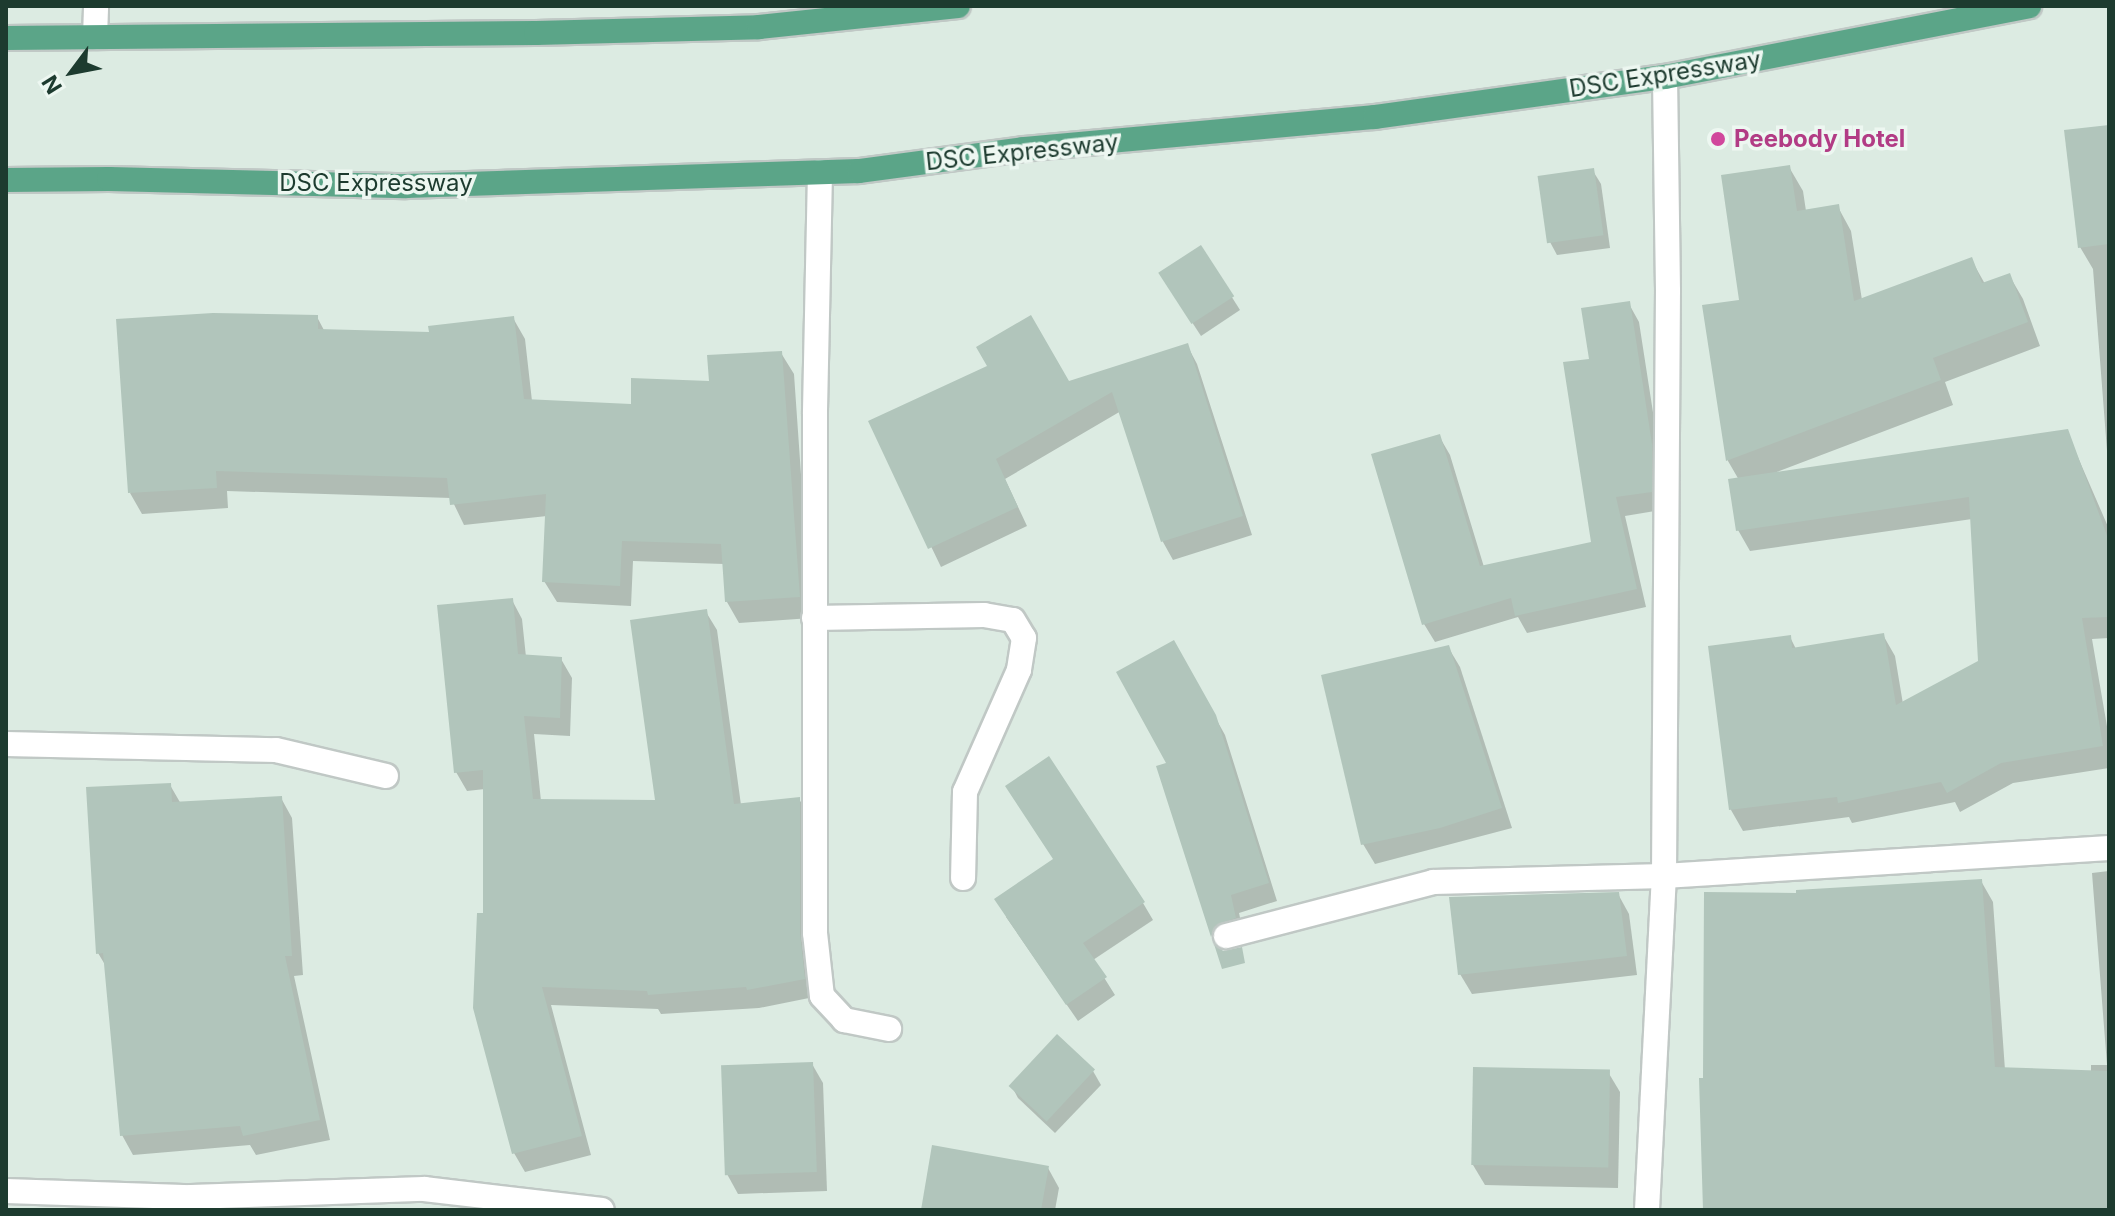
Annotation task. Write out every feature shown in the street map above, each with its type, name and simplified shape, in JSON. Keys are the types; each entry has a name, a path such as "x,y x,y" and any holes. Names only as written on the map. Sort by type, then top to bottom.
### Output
{"main road":[{"path":"6,38 536,33 759,27 958,6"},
{"name":"DSC Expressway","path":"6,180 109,179 406,186 820,172 1023,149 1375,117 1665,77 2029,6"}],"street":[{"path":"95,37 96,6"},
{"path":"1647,1210 1664,876 1668,291 1665,77"},
{"path":"820,172 814,618 815,933 822,996 844,1020 889,1029"},
{"path":"814,618 984,615 1013,620 1024,638 1019,670 965,792 963,878"},
{"path":"6,744 276,750 386,776"},
{"path":"1226,936 1433,882 1664,876 2109,848"},
{"path":"6,1191 191,1197 424,1189 602,1210"}],"building":[{"path":"2109,125 2109,244 2078,248 2064,130"},
{"path":"1790,165 1797,211 1839,204 1854,301 1972,257 1982,283 2010,273 2028,322 1933,358 1941,380 1726,461 1702,305 1739,300 1721,175"},
{"path":"1594,168 1603,235 1547,243 1538,176"},
{"path":"1201,245 1234,296 1191,324 1158,273"},
{"path":"1630,301 1652,444 1652,492 1616,497 1637,589 1515,616 1511,598 1422,625 1371,454 1440,434 1480,566 1591,542 1563,362 1589,359 1581,308"},
{"path":"213,313 318,315 318,329 429,332 428,326 514,316 524,399 631,404 631,378 709,381 707,355 782,351 800,597 725,602 721,544 622,541 620,586 542,582 546,494 450,505 447,478 216,471 217,488 128,493 116,319"},
{"path":"1031,315 1069,381 1188,343 1243,516 1161,542 1112,392 996,459 1018,507 928,549 868,421 987,366 976,347"},
{"path":"2068,429 2109,541 2109,617 2082,618 2103,746 2001,763 1947,793 1941,782 1838,803 1837,797 1729,810 1708,646 1791,635 1792,648 1884,633 1896,705 1978,661 1969,497 1736,531 1728,479"},
{"path":"513,598 518,654 562,657 560,718 524,716 533,799 655,800 630,620 707,609 734,804 800,797 800,933 805,979 747,990 746,987 648,995 647,991 542,987 582,1136 512,1154 473,1008 477,913 483,913 483,770 454,773 437,605"},
{"path":"1174,640 1216,715 1269,883 1231,895 1236,918 1216,925 1211,937 1156,766 1166,763 1116,672"},
{"path":"1449,645 1502,808 1440,828 1361,845 1321,675"},
{"path":"1049,756 1145,902 1083,943 1107,977 1066,1005 994,899 1053,859 1005,786"},
{"path":"171,783 172,802 282,796 292,956 285,956 320,1120 243,1136 240,1126 120,1136 103,953 96,954 86,787"},
{"path":"1982,879 1995,1067 2109,1071 2109,1210 1703,1210 1699,1078 1703,1078 1704,892 1796,893 1796,890"},
{"path":"1619,892 1627,956 1458,975 1449,897"},
{"path":"1214,944 1223,951 1242,947 1245,963 1222,969"},
{"path":"1057,1034 1095,1069 1047,1121 1009,1086"},
{"path":"813,1062 817,1172 725,1175 721,1065"},
{"path":"1473,1067 1610,1069 1608,1167 1471,1165"},
{"path":"932,1145 1049,1166 1041,1210 921,1210"}],"place":[{"name":"Peebody Hotel","path":"1718,139"}]}
